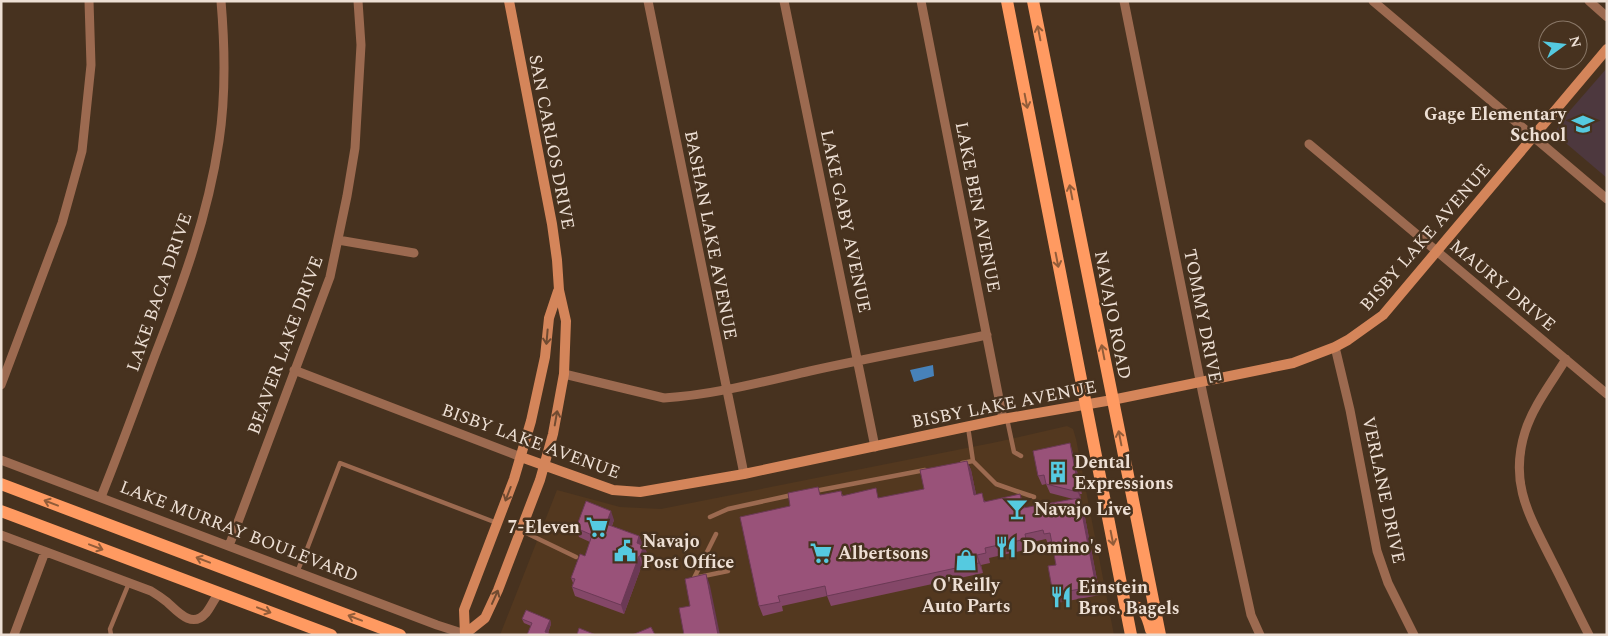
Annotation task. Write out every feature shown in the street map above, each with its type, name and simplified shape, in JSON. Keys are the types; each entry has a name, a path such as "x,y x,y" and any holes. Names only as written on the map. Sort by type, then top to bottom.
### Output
{"main road":[{"path":"1007,1 1131,635"},
{"name":"NAVAJO ROAD","path":"1033,1 1160,635"},
{"path":"1,484 400,635"},
{"path":"1,511 331,635"},
{"path":"1126,606 1134,606 1143,610 1148,618 1152,635"}],"street":[{"path":"1,384 62,223 82,150 91,65 89,1"},
{"name":"LAKE BACA DRIVE","path":"101,497 183,281 203,215 219,142 222,112 224,50 221,1"},
{"name":"BEAVER LAKE DRIVE","path":"229,546 330,278 355,148 361,45 358,1"},
{"name":"SAN CARLOS DRIVE","path":"465,634 485,618 521,530 553,434 564,374 566,321 559,290 552,224 508,1"},
{"name":"BASHAN LAKE AVENUE","path":"648,1 744,474"},
{"name":"LAKE GABY AVENUE","path":"784,1 875,447"},
{"name":"LAKE BEN AVENUE","path":"921,1 986,335 1005,419"},
{"name":"TOMMY DRIVE","path":"1124,1 1200,382 1251,615 1260,635"},
{"path":"1373,1 1607,200"},
{"path":"1589,1 1607,17"},
{"name":"BISBY LAKE AVENUE","path":"294,370 520,457 613,490 640,492 744,474 1005,419 1112,400 1293,362 1335,347 1383,315 1607,49"},
{"name":"MAURY DRIVE","path":"1309,144 1607,394"},
{"path":"338,240 414,253"},
{"name":"SAN CARLOS DRIVE","path":"465,634 464,610 514,479 531,421 545,357 549,318 559,290"},
{"path":"564,374 664,398 726,389 858,360 986,335"},
{"name":"VERLANE DRIVE","path":"1335,347 1350,410 1377,551 1388,583 1414,635"},
{"path":"1566,359 1529,419 1520,456 1520,484 1527,512 1589,635"},
{"name":"LAKE MURRAY BOULEVARD","path":"1,460 465,634"},
{"path":"1,535 151,591 187,619 194,620 200,618 206,613 219,593"},
{"path":"14,635 46,552"}],"lane":[{"path":"1005,419 1014,452 1021,456"},
{"path":"968,427 973,461 996,484 1034,497"},
{"path":"954,465 973,461"},
{"path":"297,572 340,463 497,523"},
{"path":"813,491 926,470"},
{"path":"710,517 728,509 795,495"},
{"path":"521,530 576,557"},
{"path":"716,534 694,578 728,571"},
{"path":"111,635 110,629 129,583"}],"shaded area":[{"name":"Gage Elementary School","path":"1607,68 1607,178 1561,139 1557,130 1560,122"},
{"path":"1067,426 1073,429 1076,439 1114,635 500,635 557,490 620,507 661,509 997,442"}],"water":[{"path":"933,365 934,376 914,382 910,370"}],"building":[{"name":"Dental Expressions","path":"1070,443 1078,492 1046,484 1044,475 1038,476 1033,451"},
{"path":"967,461 974,495 982,493 984,502 1020,494 1023,508 1079,498 1096,586 1053,594 1048,566 1056,565 1050,533 1044,534 1043,530 1025,534 1026,539 985,548 986,553 977,555 979,563 827,596 825,586 778,596 780,602 759,606 740,517 790,506 788,493 818,487 820,495 841,491 842,496 876,488 878,498 924,489 920,470"},
{"path":"586,501 611,511 606,524 639,536 637,543 644,546 621,605 572,587 575,579 571,578 580,554 585,556 592,535 576,528"},
{"path":"706,574 718,635 684,635 679,608 690,606 685,579"},
{"path":"526,610 550,620 545,632 549,633 549,635 527,635 532,623 522,619"},
{"path":"651,627 655,635 632,635"},
{"path":"579,628 596,635 577,635"}],"place":[{"name":"Gage Elementary School","path":"1583,124"},
{"name":"Dental Expressions","path":"1058,472"},
{"name":"Navajo Live","path":"1017,509"},
{"name":"7-Eleven","path":"597,527"},
{"name":"Domino's","path":"1006,547"},
{"name":"Navajo Post Office","path":"625,551"},
{"name":"Albertsons","path":"821,553"},
{"name":"O'Reilly Auto Parts","path":"966,560"},
{"name":"Einstein Bros. Bagels","path":"1061,597"}]}
